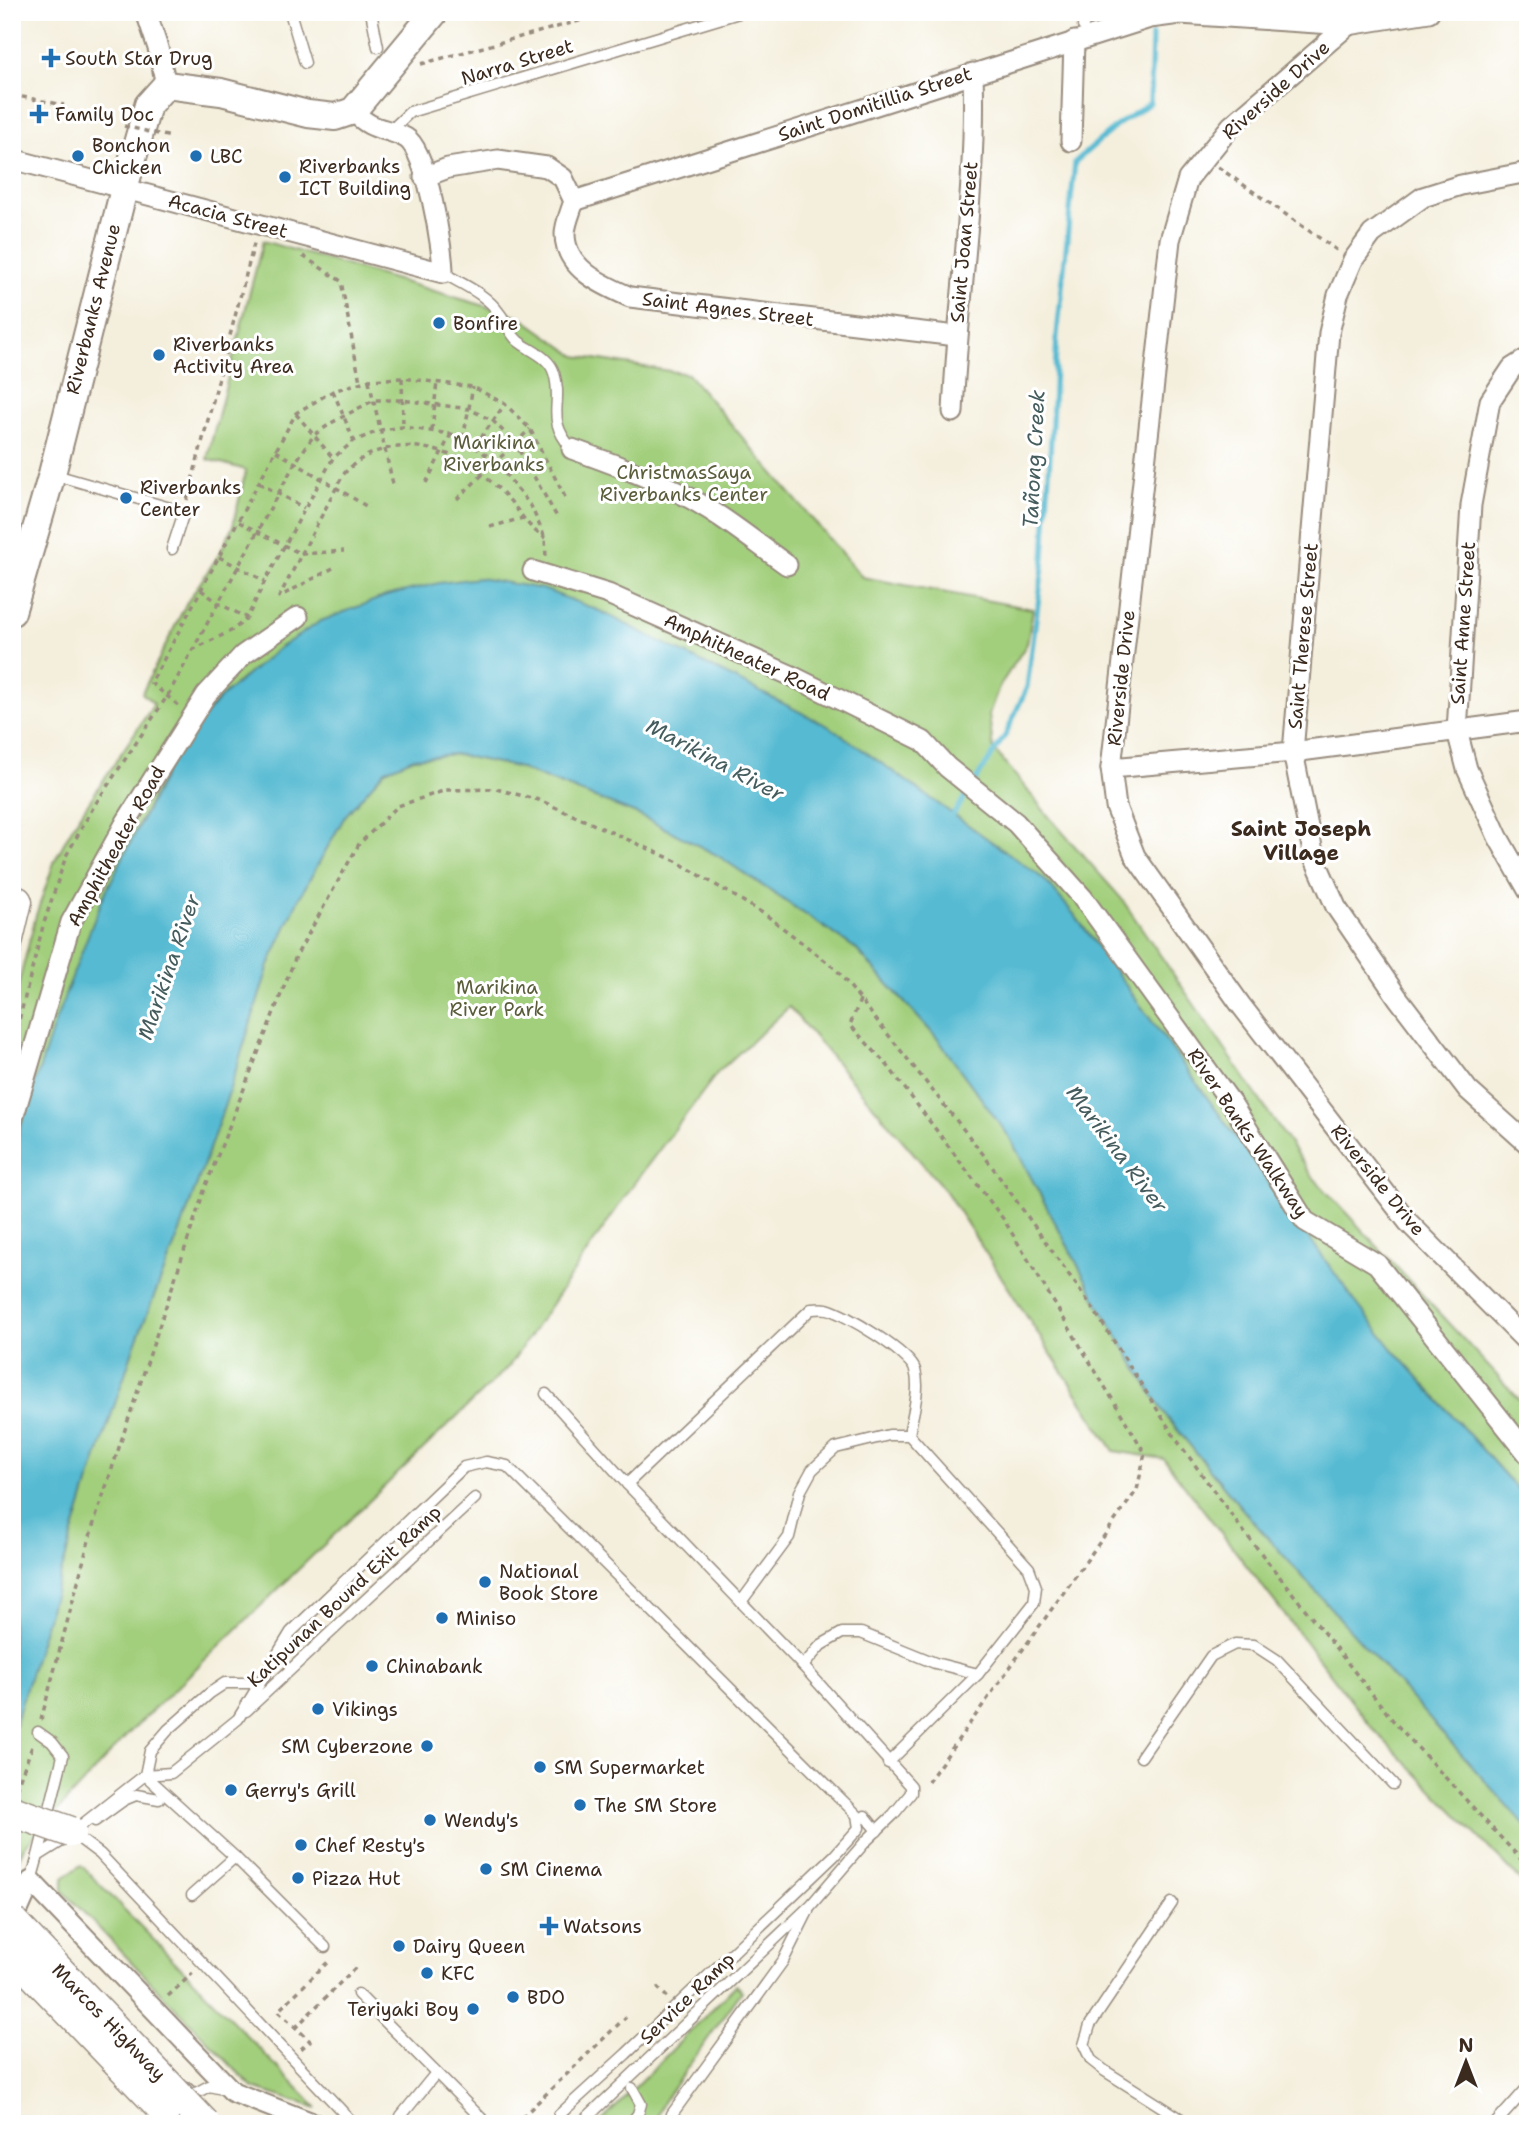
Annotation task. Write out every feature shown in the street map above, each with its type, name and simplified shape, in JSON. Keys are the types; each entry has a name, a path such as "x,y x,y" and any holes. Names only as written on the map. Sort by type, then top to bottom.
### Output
{"main road":[{"path":"14,1802 71,1832"},
{"name":"Marcos Highway","path":"14,1919 189,2120"},
{"name":"Marcos Highway","path":"12,1952 189,2120"}],"street":[{"path":"146,12 166,85 221,92 325,117 353,111 435,12"},
{"path":"1348,24 1429,12"},
{"name":"Saint Domitillia Street","path":"574,201 973,73 1079,34 1144,17 1180,14 1348,24"},
{"name":"Riverside Drive","path":"1348,24 1231,126 1188,179 1170,240 1111,768 1116,807 1135,856 1240,1004 1408,1222 1528,1343"},
{"path":"1071,141 1079,34"},
{"name":"Saint Joan Street","path":"953,412 956,336 975,126 973,73"},
{"name":"Riverbanks Avenue","path":"12,612 52,474 148,105 166,85"},
{"path":"353,111 370,127 407,139 416,150 433,203 443,255 443,274"},
{"name":"Acacia Street","path":"12,159 443,274"},
{"path":"424,177 448,168 498,160 547,167 563,178 574,201"},
{"name":"Saint Therese Street","path":"1528,172 1461,185 1423,197 1372,234 1353,260 1338,295 1329,333 1293,752 1314,857 1336,907 1398,998 1468,1090 1528,1144"},
{"name":"Saint Agnes Street","path":"574,201 565,233 571,257 585,273 602,285 630,297 956,336"},
{"name":"Saint Anne Street","path":"1528,358 1512,368 1490,401 1471,505 1457,731 1472,780 1498,837 1528,890"},
{"path":"572,449 681,493 787,565"},
{"name":"Amphitheater Road","path":"542,574 608,594 792,676 923,741 947,767 1016,823"},
{"name":"Amphitheater Road","path":"12,1122 71,922 126,822 206,695 243,655 299,617"},
{"path":"1111,768 1293,752 1528,721"},
{"name":"River Banks Walkway","path":"1016,823 1083,898 1232,1104 1306,1221 1377,1264 1528,1454"},
{"path":"12,1952 14,1919 31,1881 233,2092 315,2124"},
{"path":"12,1968 97,2050 164,2124"}],"lane":[{"path":"290,12 305,63"},
{"path":"371,12 378,47"},
{"name":"Narra Street","path":"388,133 410,112 743,12"},
{"path":"1079,34 1088,12"},
{"path":"443,274 480,293 501,316 516,339 541,356 553,369 556,425 560,436 572,449"},
{"path":"52,474 184,512 172,549"},
{"path":"12,890 22,892 27,902 12,965"},
{"path":"627,1484 811,1309 824,1308 839,1313 909,1358 915,1370 916,1387 909,1435"},
{"path":"545,1394 627,1484 803,1665 911,1786 911,1793 811,1905 783,1961 672,2114 670,2124"},
{"path":"741,1602 789,1537 800,1492 811,1470 836,1448 889,1435 909,1435 1029,1568 1036,1587 1034,1604 978,1674 888,1763"},
{"path":"238,1718 291,1632 464,1467 486,1462 507,1466 857,1815 859,1828 834,1856 559,2115 558,2124"},
{"name":"Katipunan Bound Exit Ramp","path":"145,1775 170,1773 238,1718 474,1498"},
{"path":"803,1665 821,1645 831,1639 842,1633 861,1633 935,1663 978,1674"},
{"path":"1142,1757 1211,1656 1235,1644 1254,1645 1276,1660 1393,1784"},
{"path":"250,1683 225,1683 179,1721 150,1751 145,1775 71,1832 100,1854 354,2124"},
{"path":"31,1881 64,1756 52,1742 37,1732"},
{"path":"145,1775 235,1857 325,1947"},
{"path":"38,1856 108,1813 124,1800 136,1795 159,1799"},
{"path":"865,1816 877,1831"},
{"path":"192,1895 235,1857"},
{"path":"1172,1903 1090,2025 1084,2045 1091,2060 1105,2071 1189,2124"},
{"name":"Service Ramp","path":"580,2124 811,1905"},
{"path":"358,1994 487,2124"},
{"path":"97,2050 111,2013 160,2060"},
{"path":"136,2091 151,2052"},
{"path":"401,2116 436,2073"},
{"path":"177,2077 194,2094"},
{"path":"194,2094 209,2086 233,2092"},
{"path":"1494,2124 1528,2087"},
{"path":"631,2124 641,2104 632,2088"},
{"path":"189,2120 194,2094"}],"path":[{"path":"384,74 612,12"},
{"path":"12,95 64,105"},
{"path":"124,126 171,138"},
{"path":"1220,169 1340,252"},
{"path":"184,512 255,240"},
{"path":"299,254 341,281 360,383"},
{"path":"402,378 403,427"},
{"path":"192,717 151,683 240,522 296,413 333,391 369,380 402,378 473,387 505,404 530,429 567,502"},
{"path":"369,380 393,484"},
{"path":"432,430 437,381"},
{"path":"463,438 473,387"},
{"path":"333,391 354,441"},
{"path":"12,1048 43,926 66,856 94,806 168,695 220,604 257,530 314,435 374,400 402,400 469,408 493,421 515,443 557,517"},
{"path":"475,446 505,404"},
{"path":"296,413 333,458"},
{"path":"192,650 233,631 247,618 265,580 333,458 354,441 381,430 403,427 451,434 463,438 496,462 531,506 545,538 547,559 542,574"},
{"path":"457,499 530,429"},
{"path":"426,483 451,434"},
{"path":"333,568 279,597 343,475 353,462 396,446 413,446 442,452 464,461 510,500 531,530 545,538"},
{"path":"276,451 366,506"},
{"path":"259,483 304,508"},
{"path":"490,527 523,519"},
{"path":"240,522 301,555 344,551"},
{"path":"219,557 265,580"},
{"path":"201,590 247,618"},
{"path":"14,1802 37,1732 92,1529 205,1188 296,956 359,844 398,806 446,790 496,789 539,800 676,861 765,915 836,969 991,1165 1092,1307 1176,1439 1238,1524 1395,1723 1528,1867"},
{"path":"860,1000 850,1025 888,1066 1004,1220 1145,1453 1137,1490 924,1787"},
{"path":"307,2044 310,2041 278,2011 331,1960"},
{"path":"153,2010 200,1967"},
{"path":"295,2028 356,1967"},
{"path":"515,2124 625,2018"}],"green space":[{"name":"Marikina Riverbanks","path":"263,241 519,316 576,356 688,374 862,577 1033,609 1027,644 999,687 989,714 993,748 1121,898 1312,1176 1528,1409 1528,1501 1392,1348 1354,1300 1074,914 244,677 200,719 150,801 110,885 79,960 12,1153 12,1010 36,915 55,860 73,826 154,704 142,693 186,604 220,553 233,526 246,470 207,459"},
{"name":"Marikina River Park","path":"454,754 516,767 639,815 717,855 855,948 937,1038 1010,1138 1103,1312 1166,1416 1244,1511 1528,1829 1528,1888 1373,1729 1164,1459 1114,1451 945,1190 789,1007 718,1072 635,1182 509,1366 128,1734 24,1847 12,1871 12,1734 88,1484 135,1344 181,1229 225,1104 269,965 298,900 345,816 385,770 414,758"},
{"path":"81,1865 317,2108 253,2088 63,1891 63,1878"},
{"path":"736,1985 742,1991 663,2102 657,2116 658,2124 599,2124"}],"water":[{"name":"Marikina River","path":"479,578 543,589 600,611 832,728 1044,879 1074,914 1354,1300 1392,1348 1528,1501 1528,1829 1244,1511 1166,1416 1103,1312 1010,1138 937,1038 855,948 717,855 639,815 516,767 454,754 414,758 385,770 345,816 298,900 269,965 225,1104 181,1229 135,1344 88,1484 12,1734 12,1153 56,1019 104,895 170,764 196,725 221,697 279,648 321,621 386,596 439,583"}],"waterway":[{"name":"Tañong Creek","path":"974,783 1006,734 1027,687 1044,559 1057,335 1075,162 1116,126 1150,103 1152,35"},
{"name":"Tañong Creek","path":"951,818 969,791"}],"place":[{"name":"South Star Drug","path":"51,58"},
{"name":"Family Doc","path":"39,114"},
{"name":"Bonchon Chicken","path":"78,156"},
{"name":"LBC","path":"196,156"},
{"name":"Riverbanks ICT Building","path":"285,177"},
{"name":"Bonfire","path":"439,323"},
{"name":"Riverbanks Activity Area","path":"159,355"},
{"name":"Riverbanks Center","path":"126,498"},
{"name":"National Book Store","path":"485,1582"},
{"name":"Miniso","path":"442,1618"},
{"name":"Chinabank","path":"372,1666"},
{"name":"Vikings","path":"318,1709"},
{"name":"SM Cyberzone","path":"427,1746"},
{"name":"SM Supermarket","path":"540,1767"},
{"name":"Gerry's Grill","path":"231,1790"},
{"name":"The SM Store","path":"580,1805"},
{"name":"Wendy's","path":"430,1820"},
{"name":"Chef Resty's","path":"301,1845"},
{"name":"SM Cinema","path":"486,1869"},
{"name":"Pizza Hut","path":"298,1878"},
{"name":"Watsons","path":"549,1926"},
{"name":"Dairy Queen","path":"399,1946"},
{"name":"KFC","path":"427,1973"},
{"name":"BDO","path":"513,1997"},
{"name":"Teriyaki Boy","path":"473,2009"}],"district":[{"name":"Saint Joseph Village","path":"1301,841"}],"park label":[{"name":"ChristmasSaya Riverbanks Center","path":"684,483"}]}
